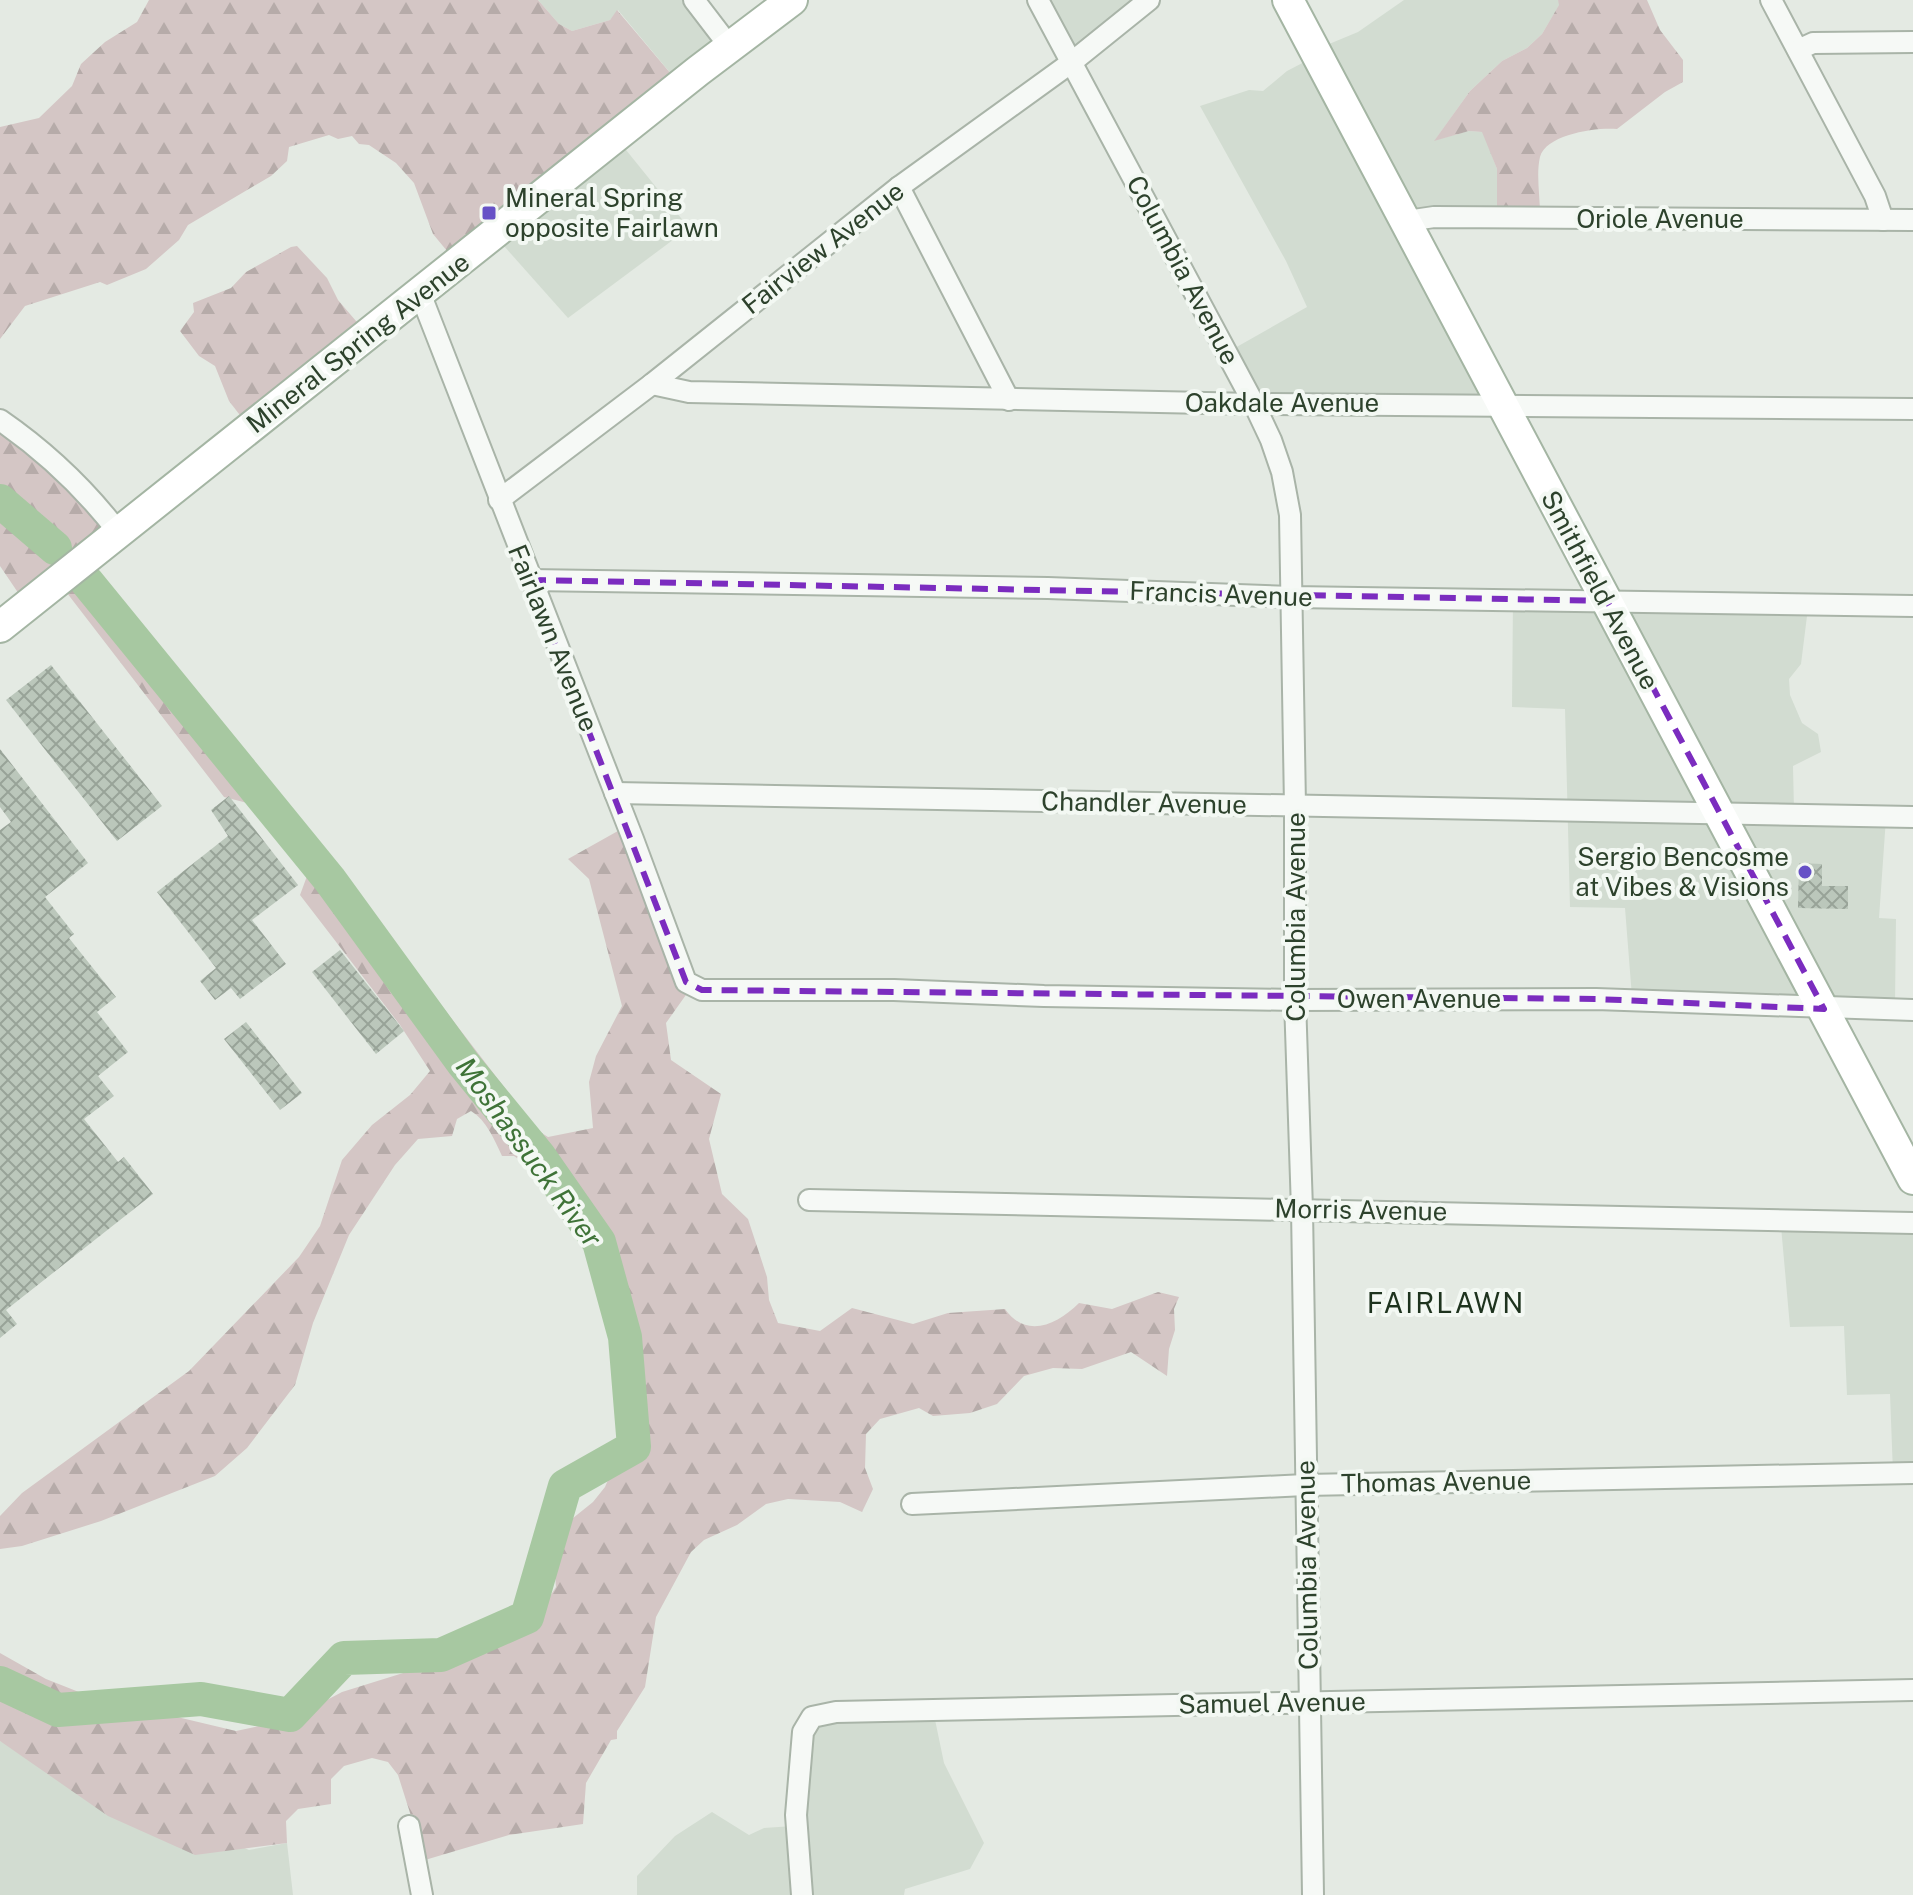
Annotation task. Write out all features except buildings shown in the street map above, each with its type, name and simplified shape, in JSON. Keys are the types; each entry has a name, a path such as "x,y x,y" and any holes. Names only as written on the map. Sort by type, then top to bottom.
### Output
{"main road":[{"name":"Mineral Spring Avenue","path":"0,627 792,0"},
{"name":"Smithfield Avenue","path":"1288,0 1913,1179"}],"street":[{"path":"694,0 730,47"},
{"name":"Columbia Avenue","path":"1038,0 1254,404 1271,440 1288,499 1313,1895"},
{"name":"Fairview Avenue","path":"499,500 652,384 899,187 1072,62 1149,0"},
{"path":"1778,2 1798,50 1875,196 1883,220"},
{"path":"1798,50 1813,43 1913,42"},
{"path":"899,187 1009,400"},
{"name":"Oriole Avenue","path":"1407,221 1434,217 1913,220"},
{"name":"Fairlawn Avenue","path":"420,293 686,982"},
{"name":"Oakdale Avenue","path":"652,384 689,392 1009,400 1913,409"},
{"path":"0,420 51,461 100,508 119,533"},
{"name":"Francis Avenue","path":"530,580 1048,588 1292,597 1913,606"},
{"name":"Chandler Avenue","path":"615,793 1913,817"},
{"name":"Owen Avenue","path":"686,982 702,990 894,990 1295,1000 1596,999 1913,1010"},
{"name":"Morris Avenue","path":"809,1200 1913,1223"},
{"name":"Thomas Avenue","path":"912,1504 1305,1485 1913,1473"},
{"name":"Samuel Avenue","path":"802,1895 796,1815 803,1732 812,1717 836,1712 1913,1690"},
{"path":"409,1826 422,1895"}],"highlighted area":[{"path":"530,580 1607,601 1824,1009 1596,999 702,990 686,982"}],"shaded area":[{"path":"538,0 693,0 729,48 682,87 618,10 610,20 572,31 559,24"},
{"path":"1038,0 1147,0 1076,54"},
{"path":"1404,0 1558,0 1560,4 1542,34 1527,48 1502,61 1470,91 1435,140 1469,131 1483,132 1497,169 1497,215 1406,216 1496,397 1264,401 1226,353 1307,307 1286,261 1200,106 1249,90 1263,91 1287,71 1314,57 1317,49 1358,32"},
{"path":"618,140 689,228 568,318 496,237"},
{"path":"1513,599 1808,608 1801,664 1789,679 1790,695 1802,723 1818,734 1821,752 1793,766 1794,811 1886,818 1879,918 1896,919 1895,1004 1632,997 1625,908 1570,907 1565,709 1512,707"},
{"path":"1780,1215 1913,1218 1913,1476 1893,1473 1890,1394 1847,1395 1844,1326 1790,1327"},
{"path":"933,1710 944,1763 984,1843 970,1869 905,1889 904,1895 637,1895 637,1876 675,1836 712,1812 749,1835 764,1828 793,1826 814,1712"},
{"path":"0,1741 249,1850 287,1843 293,1895 0,1895"}],"green space":[{"path":"149,0 538,0 559,24 572,31 610,20 617,10 682,87 457,263 433,234 414,183 396,163 369,145 359,144 352,136 338,139 329,135 289,147 287,161 271,176 188,225 179,240 146,269 107,285 100,282 25,306 0,339 0,127 39,118 72,86 81,64 105,42 137,22"},
{"path":"1558,0 1647,0 1660,30 1683,60 1683,82 1617,129 1585,131 1552,143 1540,157 1540,214 1497,215 1497,169 1482,132 1469,131 1434,141 1470,91 1502,61 1527,48 1542,34 1559,5"},
{"path":"297,246 327,278 338,300 368,335 246,423 229,401 215,366 199,356 180,331 194,312 193,303 231,288 246,272"},
{"path":"0,413 113,521 68,569 157,675 168,673 188,680 537,1130 548,1137 593,1128 589,1082 596,1056 622,1006 589,879 568,859 625,827 693,985 666,1023 671,1060 721,1094 709,1139 722,1194 748,1219 778,1323 820,1331 852,1308 913,1324 948,1313 1005,1309 1022,1324 1042,1326 1079,1303 1112,1309 1158,1292 1179,1297 1174,1309 1175,1330 1169,1349 1167,1376 1131,1352 1082,1369 1053,1368 1024,1376 997,1404 970,1413 933,1416 919,1408 880,1419 866,1434 865,1468 873,1489 862,1512 840,1502 788,1499 766,1504 737,1525 704,1540 691,1552 656,1617 645,1687 617,1731 617,1739 611,1740 586,1783 583,1824 509,1835 425,1860 398,1775 388,1762 372,1758 344,1766 331,1779 331,1804 298,1809 286,1821 287,1843 195,1855 108,1816 0,1741 0,1653 46,1679 89,1696 236,1731 291,1719 342,1692 525,1635 556,1587 552,1535 593,1502 605,1487 625,1440 625,1374 572,1213 542,1175 514,1156 502,1156 486,1125 471,1111 457,1119 452,1136 418,1139 395,1165 349,1235 313,1323 295,1385 247,1448 215,1476 101,1521 22,1546 0,1549 0,1516 22,1493 189,1371 299,1257 320,1226 342,1160 372,1125 410,1095 430,1071 400,1025 300,895 310,868 267,808 224,797 57,580 23,600 0,566"}],"waterway":[{"name":"Moshassuck River","path":"0,501 55,548"},
{"name":"Moshassuck River","path":"0,1683 58,1710 201,1699 290,1715 344,1658 441,1655 527,1617 565,1486 634,1447 625,1337 599,1242 539,1156 463,1063 330,880 87,582"}],"place":[{"name":"Mineral Spring opposite Fairlawn","path":"489,213"},
{"name":"Sergio Bencosme at Vibes & Visions","path":"1805,872"}],"district":[{"name":"FAIRLAWN","path":"1446,1303"}]}
